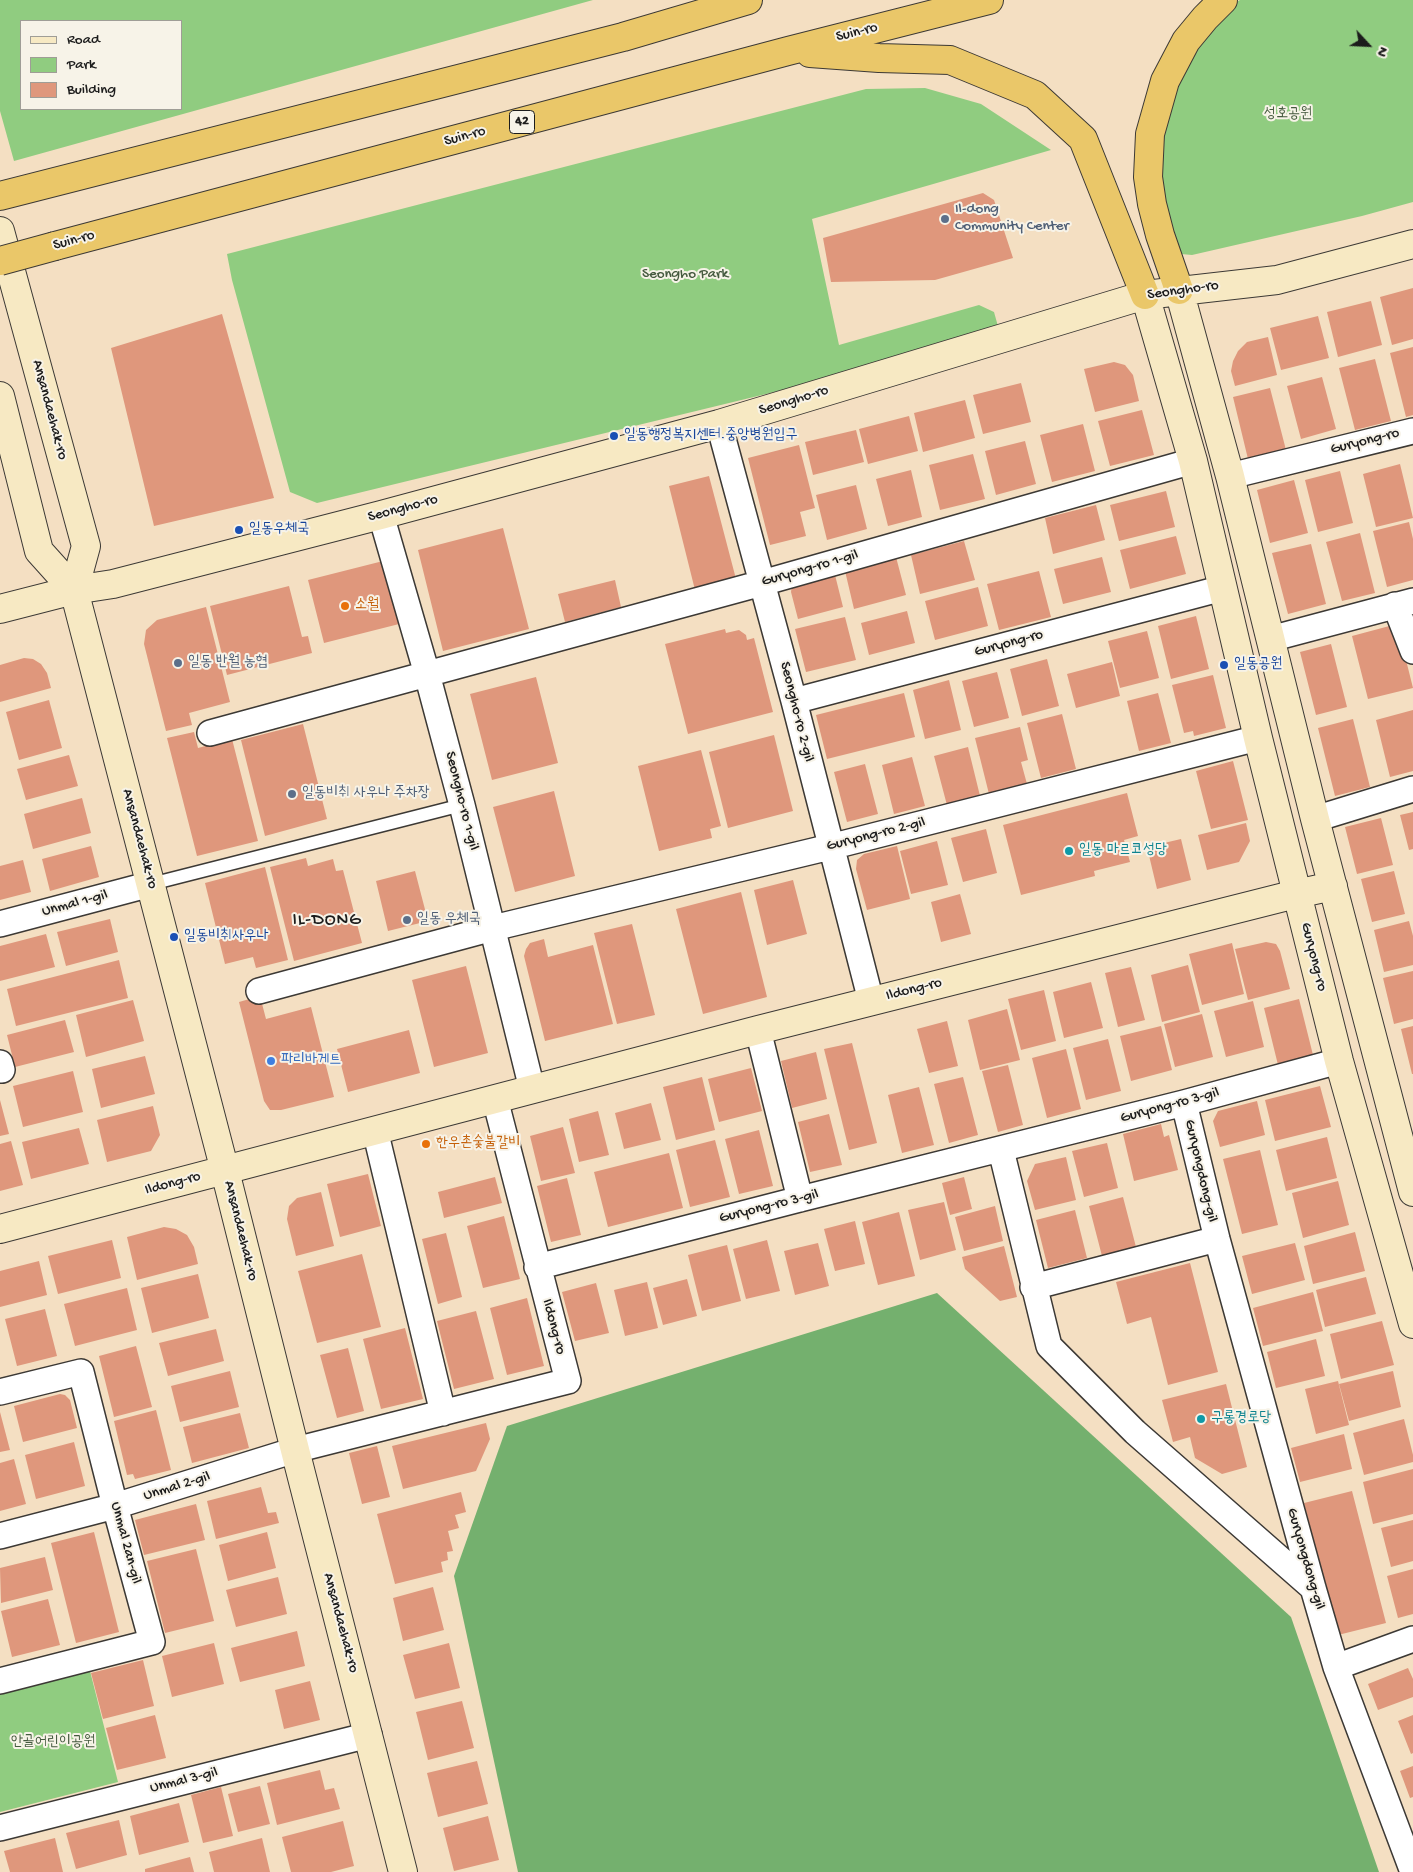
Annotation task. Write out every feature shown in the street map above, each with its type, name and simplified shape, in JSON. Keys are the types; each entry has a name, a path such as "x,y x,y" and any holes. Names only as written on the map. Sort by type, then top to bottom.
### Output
{"highway":[{"path":"0,196 623,37 748,0"},
{"name":"Suin-ro","path":"0,261 788,51 989,0"},
{"path":"1179,290 1160,235 1148,177 1150,134 1169,73 1186,42 1204,18 1223,0"},
{"path":"788,51 879,58 950,60 1035,95 1083,139 1145,295"}],"street":[{"name":"Ansandaehak-ro","path":"0,231 86,546 74,590"},
{"name":"Seongho-ro","path":"0,609 74,590 113,584 381,515 720,424 1145,295 1277,280 1413,244"},
{"path":"1179,290 1230,476 1333,886 1413,1192"},
{"name":"Guryong-ro","path":"1145,295 1193,461 1258,738 1339,1062 1413,1324"},
{"name":"Ansandaehak-ro","path":"0,396 39,551 74,590 225,1171 403,1872"},
{"name":"Seongho-ro 2-gil","path":"720,424 794,701 870,1001"},
{"name":"Guryong-ro","path":"1230,476 1413,431"},
{"name":"Guryong-ro 1-gil","path":"427,674 762,583 1193,461"},
{"name":"Seongho-ro 1-gil","path":"381,515 427,674 462,805 532,1089"},
{"name":"Guryong-ro","path":"794,701 1223,588"},
{"path":"1270,639 1404,603 1413,651"},
{"path":"210,733 427,674"},
{"name":"Guryong-ro 2-gil","path":"493,928 830,847 1258,738"},
{"path":"1316,819 1413,789"},
{"name":"Unmal 1-gil","path":"0,924 151,884"},
{"name":"Ildong-ro","path":"0,1229 870,1001 1333,886"},
{"path":"259,991 493,928"},
{"path":"758,1030 800,1199"},
{"name":"Guryong-ro 3-gil","path":"537,1267 800,1199 1001,1150 1339,1062"},
{"path":"0,1064 2,1070 0,1070"},
{"name":"Ildong-ro","path":"495,1099 568,1381"},
{"name":"Guryongdong-gil","path":"1184,1103 1216,1239 1312,1588 1336,1667 1413,1872"},
{"path":"375,1130 444,1413"},
{"path":"1001,1150 1033,1287 1049,1346 1135,1432 1312,1588"},
{"name":"Guryongdong-gil","path":"1033,1287 1216,1239"},
{"name":"Unmal 2an-gil","path":"0,1392 81,1372 152,1642 0,1681"},
{"name":"Unmal 2-gil","path":"0,1536 115,1506 295,1450 568,1381"},
{"path":"1336,1667 1413,1639"},
{"name":"Unmal 3-gil","path":"0,1828 369,1735"}],"lane":[{"path":"151,884 462,805"}],"green space":[{"path":"0,0 593,0 14,161 0,111"},
{"name":"성호공원","path":"1240,0 1413,0 1413,202 1362,216 1192,255 1170,253 1155,205 1159,135 1173,82 1226,8"},
{"name":"Seongho Park","path":"925,88 981,104 1051,150 812,219 839,345 979,305 994,312 1001,337 317,503 290,492 232,280 227,254 866,89"},
{"path":"937,1293 1291,1617 1379,1872 518,1872 454,1576 507,1426"},
{"name":"안골어린이공원","path":"89,1667 118,1782 0,1812 0,1690"}],"building":[{"name":"Il-dong Community Center","path":"983,193 994,200 1013,258 935,280 831,282 823,238"},
{"path":"1413,288 1413,339 1392,345 1380,297"},
{"path":"1371,301 1382,345 1338,357 1327,312"},
{"path":"222,314 274,498 154,526 111,348"},
{"path":"1318,316 1329,358 1281,370 1270,328"},
{"path":"1268,337 1277,375 1235,386 1231,371 1238,351 1247,342"},
{"path":"1413,347 1413,415 1406,417 1390,353"},
{"path":"1375,359 1391,421 1355,430 1339,368"},
{"path":"1114,362 1125,365 1133,375 1139,401 1095,412 1084,369"},
{"path":"1322,377 1336,429 1301,439 1287,386"},
{"path":"1021,383 1031,422 983,434 973,395"},
{"path":"1270,388 1286,450 1248,459 1233,397"},
{"path":"965,400 975,438 923,452 914,413"},
{"path":"1142,410 1154,455 1110,466 1098,421"},
{"path":"909,416 918,451 868,464 859,429"},
{"path":"1083,424 1095,471 1052,482 1040,435"},
{"path":"856,430 864,462 813,475 805,442"},
{"path":"1025,441 1036,484 996,495 985,451"},
{"path":"799,445 815,508 800,512 806,536 770,545 748,458"},
{"path":"973,454 985,499 940,510 929,465"},
{"path":"1400,464 1413,518 1376,527 1363,474"},
{"path":"911,470 922,517 888,526 876,479"},
{"path":"1340,471 1353,523 1318,532 1305,480"},
{"path":"709,476 736,579 695,590 669,486"},
{"path":"1294,480 1308,533 1270,543 1257,490"},
{"path":"856,485 867,529 827,540 816,495"},
{"path":"1166,491 1175,527 1119,541 1110,505"},
{"path":"1096,505 1105,540 1053,554 1045,518"},
{"path":"1409,522 1413,539 1413,580 1387,587 1373,531"},
{"path":"503,528 529,629 443,651 418,550"},
{"path":"1360,533 1375,593 1342,601 1326,542"},
{"path":"1176,536 1186,574 1130,589 1120,550"},
{"path":"964,541 975,580 920,594 911,555"},
{"path":"1311,544 1326,604 1288,614 1272,553"},
{"path":"896,557 906,595 854,609 845,571"},
{"path":"1102,557 1111,592 1063,604 1054,569"},
{"path":"391,559 407,622 324,643 308,580"},
{"path":"834,571 843,607 798,619 791,592 792,585"},
{"path":"1039,571 1051,617 999,630 987,584"},
{"path":"615,580 621,607 565,622 558,594"},
{"path":"289,586 302,637 308,636 312,653 227,675 210,606"},
{"path":"978,587 988,626 935,640 925,601"},
{"path":"206,607 230,702 189,713 192,725 166,731 144,644 146,630 157,620"},
{"path":"907,611 915,643 869,655 861,623"},
{"path":"1196,616 1209,669 1171,679 1158,626"},
{"path":"845,617 856,660 806,672 795,629"},
{"path":"1397,624 1413,688 1368,699 1352,636"},
{"path":"725,629 726,633 739,630 746,635 747,640 754,638 773,712 688,734 665,644"},
{"path":"1147,631 1159,678 1120,688 1108,641"},
{"path":"1331,644 1347,707 1316,715 1300,652"},
{"path":"24,658 33,659 41,664 47,673 51,688 0,702 0,665"},
{"path":"1047,659 1059,706 1022,716 1010,669"},
{"path":"1112,662 1120,696 1076,708 1067,674"},
{"path":"997,672 1009,718 974,727 962,681"},
{"path":"1213,675 1226,728 1194,736 1193,731 1184,733 1172,685"},
{"path":"536,677 558,763 492,780 470,694"},
{"path":"949,680 961,730 925,739 913,690"},
{"path":"904,693 915,737 827,759 816,715"},
{"path":"1158,693 1171,743 1139,751 1127,701"},
{"path":"49,700 62,748 19,760 6,712"},
{"path":"1413,710 1413,771 1390,777 1376,720"},
{"path":"1062,714 1076,769 1041,778 1027,723"},
{"path":"1353,719 1370,787 1335,796 1318,728"},
{"path":"303,724 327,819 265,836 241,740"},
{"path":"1020,727 1028,760 1021,762 1027,784 989,794 975,738"},
{"path":"194,732 198,748 232,739 258,841 197,856 167,738"},
{"path":"774,735 793,811 728,828 709,752"},
{"path":"968,747 981,800 948,809 934,756"},
{"path":"701,750 721,826 710,829 712,838 659,851 638,766"},
{"path":"69,755 78,786 26,800 17,769"},
{"path":"912,757 925,806 894,814 882,765"},
{"path":"1233,761 1248,820 1211,829 1196,771"},
{"path":"865,764 878,814 847,822 834,772"},
{"path":"554,791 575,876 515,892 493,807"},
{"name":"일동 마르코성당","path":"1127,793 1138,836 1124,840 1130,862 1094,871 1095,876 1021,895 1003,825"},
{"path":"82,798 91,833 33,849 24,814"},
{"path":"1413,812 1413,849 1409,850 1400,815"},
{"path":"1381,818 1393,865 1357,874 1345,827"},
{"path":"1246,823 1250,841 1239,862 1207,870 1198,835"},
{"path":"986,829 997,873 963,882 951,838"},
{"path":"1181,839 1191,880 1157,889 1147,847"},
{"path":"937,841 948,885 911,894 900,851"},
{"path":"91,846 99,877 50,891 42,859"},
{"path":"897,846 910,899 867,910 856,869 857,860 864,854"},
{"path":"306,858 308,866 333,859 336,871 343,870 362,943 294,961 270,867"},
{"path":"23,860 31,892 0,900 0,866"},
{"path":"265,867 288,960 256,968 253,957 225,964 205,883"},
{"path":"415,871 428,921 388,931 376,881"},
{"path":"1394,871 1405,914 1372,922 1361,879"},
{"path":"793,880 807,934 767,945 754,890"},
{"path":"741,892 767,997 703,1014 676,909"},
{"path":"960,894 971,934 941,942 931,902"},
{"path":"110,919 118,952 66,966 57,932"},
{"path":"1409,921 1413,936 1413,965 1384,972 1374,930"},
{"path":"632,924 655,1015 617,1024 594,933"},
{"path":"46,934 55,967 0,981 0,946"},
{"path":"544,939 548,957 593,945 613,1024 545,1041 524,956 530,943"},
{"path":"1266,942 1276,944 1280,951 1290,989 1248,1000 1235,949"},
{"path":"1232,943 1244,994 1202,1005 1189,954"},
{"path":"119,960 128,998 16,1026 7,989"},
{"path":"1188,965 1200,1012 1162,1022 1151,975"},
{"path":"466,966 488,1053 434,1067 412,980"},
{"path":"1131,967 1145,1020 1118,1027 1105,973"},
{"path":"1413,971 1413,1019 1394,1024 1383,978"},
{"path":"1091,982 1103,1028 1064,1038 1053,992"},
{"path":"1044,990 1056,1041 1021,1050 1008,999"},
{"path":"260,996 266,1019 311,1007 334,1097 281,1110 270,1110 264,1101 239,1002"},
{"path":"1299,999 1313,1055 1278,1065 1264,1008"},
{"path":"133,1000 144,1041 86,1057 76,1015"},
{"path":"1253,1001 1264,1047 1226,1057 1214,1011"},
{"path":"1007,1009 1020,1060 980,1070 968,1020"},
{"path":"1202,1014 1213,1057 1175,1067 1164,1024"},
{"path":"65,1020 74,1052 15,1067 7,1035"},
{"path":"947,1021 958,1066 929,1073 917,1029"},
{"path":"1161,1026 1172,1070 1131,1081 1120,1036"},
{"path":"1413,1026 1413,1074 1412,1074 1401,1029"},
{"path":"409,1030 420,1073 348,1092 337,1049"},
{"path":"1108,1039 1121,1091 1086,1100 1073,1048"},
{"path":"852,1043 877,1143 849,1150 824,1049"},
{"path":"1066,1049 1081,1109 1047,1118 1032,1058"},
{"path":"816,1052 827,1099 792,1108 781,1061"},
{"path":"145,1056 155,1094 101,1108 92,1069"},
{"path":"1008,1065 1023,1125 998,1132 982,1071"},
{"path":"751,1068 762,1111 719,1122 708,1079"},
{"path":"73,1071 83,1112 23,1127 13,1086"},
{"path":"702,1077 715,1130 676,1140 663,1087"},
{"path":"963,1077 978,1135 949,1143 934,1084"},
{"path":"1320,1086 1331,1127 1275,1141 1265,1100"},
{"path":"919,1087 934,1145 902,1153 888,1095"},
{"path":"0,1100 9,1134 0,1136"},
{"path":"1257,1101 1265,1135 1220,1147 1213,1121 1218,1111"},
{"path":"651,1103 661,1140 624,1149 615,1113"},
{"path":"153,1106 160,1135 151,1151 107,1162 97,1120"},
{"path":"598,1111 609,1155 579,1162 569,1119"},
{"path":"829,1114 842,1165 810,1172 798,1122"},
{"path":"1161,1124 1164,1137 1169,1135 1178,1170 1134,1181 1123,1134"},
{"path":"563,1127 575,1173 541,1181 530,1136"},
{"path":"79,1128 89,1164 31,1179 22,1142"},
{"path":"759,1130 773,1186 739,1194 725,1139"},
{"path":"1327,1137 1337,1178 1286,1191 1276,1150"},
{"path":"715,1140 730,1197 690,1207 676,1150"},
{"path":"11,1141 23,1185 0,1191 0,1144"},
{"path":"1107,1143 1118,1188 1084,1197 1072,1151"},
{"path":"1260,1150 1278,1225 1242,1234 1223,1159"},
{"path":"669,1153 683,1208 608,1227 594,1172"},
{"path":"1066,1157 1076,1200 1035,1210 1027,1181 1035,1164"},
{"path":"368,1174 381,1226 340,1237 327,1184"},
{"path":"495,1177 502,1203 444,1218 438,1192"},
{"path":"964,1177 972,1209 950,1215 942,1183"},
{"path":"567,1178 581,1235 551,1242 537,1186"},
{"path":"1338,1181 1349,1225 1303,1238 1292,1193"},
{"path":"321,1192 334,1246 296,1256 287,1219 289,1206 297,1198"},
{"path":"1123,1197 1136,1247 1102,1256 1089,1206"},
{"path":"944,1202 956,1250 920,1260 908,1210"},
{"path":"995,1206 1003,1241 964,1251 955,1217"},
{"path":"1075,1210 1087,1258 1048,1268 1036,1220"},
{"path":"899,1212 915,1276 878,1285 862,1222"},
{"path":"504,1216 520,1279 483,1288 467,1226"},
{"path":"855,1221 865,1264 835,1271 824,1229"},
{"path":"164,1227 176,1229 187,1235 194,1247 198,1264 137,1280 127,1237"},
{"path":"1355,1232 1365,1271 1313,1284 1304,1246"},
{"path":"446,1233 462,1297 438,1304 422,1239"},
{"path":"112,1240 121,1278 58,1294 48,1256"},
{"path":"767,1240 780,1291 746,1299 733,1249"},
{"path":"818,1243 829,1286 795,1295 784,1251"},
{"path":"1295,1243 1305,1280 1252,1294 1242,1256"},
{"path":"727,1245 741,1301 702,1311 688,1255"},
{"path":"1004,1246 1017,1297 1000,1301 965,1269 962,1257"},
{"path":"362,1254 381,1327 317,1343 298,1271"},
{"path":"39,1261 47,1295 0,1307 0,1271"},
{"path":"1190,1263 1218,1372 1168,1385 1151,1317 1127,1324 1116,1282"},
{"path":"198,1274 209,1318 152,1333 141,1288"},
{"path":"1366,1277 1376,1314 1325,1327 1316,1290"},
{"path":"687,1279 697,1316 663,1325 653,1288"},
{"path":"647,1282 658,1328 625,1336 614,1290"},
{"path":"596,1283 609,1333 575,1341 562,1292"},
{"path":"127,1288 137,1330 75,1346 64,1304"},
{"path":"1313,1292 1323,1331 1263,1346 1253,1308"},
{"path":"527,1298 544,1366 507,1375 490,1308"},
{"path":"45,1309 57,1356 17,1366 5,1319"},
{"path":"476,1311 494,1379 454,1389 437,1321"},
{"path":"1382,1321 1394,1365 1341,1379 1330,1334"},
{"path":"405,1328 423,1399 381,1409 363,1339"},
{"path":"216,1329 224,1361 168,1376 159,1343"},
{"path":"1316,1339 1325,1376 1276,1388 1267,1352"},
{"path":"136,1346 152,1407 114,1417 99,1356"},
{"path":"348,1348 364,1411 337,1418 320,1355"},
{"path":"230,1371 239,1407 180,1422 171,1386"},
{"path":"1393,1371 1401,1407 1349,1421 1339,1384"},
{"path":"1338,1381 1349,1425 1316,1434 1305,1389"},
{"name":"구롱경로당","path":"1226,1384 1247,1467 1222,1474 1195,1458 1190,1437 1173,1442 1162,1400"},
{"path":"60,1394 65,1395 70,1400 77,1428 23,1442 14,1406"},
{"path":"156,1410 171,1470 135,1479 133,1474 127,1475 114,1421"},
{"path":"0,1412 10,1450 0,1452"},
{"path":"240,1413 249,1448 192,1463 183,1427"},
{"path":"1404,1419 1413,1462 1364,1475 1353,1433"},
{"path":"486,1423 490,1439 476,1471 403,1489 392,1446"},
{"path":"1344,1434 1352,1469 1300,1482 1291,1448"},
{"path":"74,1442 85,1486 36,1499 25,1455"},
{"path":"377,1446 390,1497 362,1504 349,1453"},
{"path":"14,1459 26,1504 0,1511 0,1463"},
{"path":"1413,1469 1413,1514 1373,1524 1363,1482"},
{"path":"261,1487 268,1513 276,1512 279,1523 216,1539 207,1501"},
{"path":"1352,1491 1386,1623 1338,1635 1304,1503"},
{"path":"461,1492 466,1512 455,1515 459,1528 448,1531 453,1551 447,1552 448,1560 441,1562 443,1572 395,1584 377,1514"},
{"path":"196,1504 205,1540 144,1555 135,1520"},
{"path":"1413,1520 1413,1561 1391,1567 1381,1528"},
{"path":"94,1532 119,1632 76,1643 51,1543"},
{"path":"267,1532 276,1568 228,1581 219,1545"},
{"path":"196,1549 214,1621 165,1633 147,1561"},
{"path":"45,1557 53,1590 1,1603 0,1568"},
{"path":"1413,1569 1413,1614 1398,1618 1387,1576"},
{"path":"278,1577 287,1614 236,1627 226,1590"},
{"path":"433,1587 444,1630 403,1641 393,1598"},
{"path":"48,1599 60,1645 12,1657 1,1611"},
{"path":"297,1631 305,1666 240,1682 231,1648"},
{"path":"214,1643 224,1684 172,1697 162,1656"},
{"path":"449,1643 460,1688 415,1699 403,1655"},
{"path":"143,1660 154,1706 103,1719 91,1673"},
{"path":"1408,1668 1413,1679 1413,1697 1378,1710 1368,1684"},
{"path":"310,1681 320,1720 284,1729 275,1690"},
{"path":"462,1701 474,1748 428,1760 416,1712"},
{"path":"155,1715 166,1758 117,1770 106,1728"},
{"path":"1413,1715 1413,1753 1411,1754 1398,1721"},
{"path":"477,1761 488,1804 438,1817 427,1773"},
{"path":"1413,1766 1413,1797 1410,1798 1400,1771"},
{"path":"320,1770 325,1790 334,1788 340,1809 277,1825 267,1783"},
{"path":"260,1786 270,1824 238,1832 228,1794"},
{"path":"221,1787 233,1836 203,1843 191,1795"},
{"path":"179,1803 189,1842 139,1855 130,1816"},
{"path":"488,1816 499,1860 454,1871 443,1828"},
{"path":"119,1820 127,1855 76,1869 66,1833"},
{"path":"343,1821 354,1866 331,1872 291,1872 282,1837"},
{"path":"55,1838 63,1872 10,1872 4,1851"},
{"path":"262,1838 270,1872 214,1872 209,1852"},
{"path":"190,1857 194,1872 145,1872 145,1869"}],"place":[{"name":"Il-dong Community Center","path":"945,219"},
{"name":"일동행정복지센터.중앙병원입구","path":"614,436"},
{"name":"일동우체국","path":"239,530"},
{"name":"소월","path":"345,606"},
{"name":"일동 반월 농협","path":"178,663"},
{"name":"일동공원","path":"1224,665"},
{"name":"일동비취 사우나 주차장","path":"292,794"},
{"name":"일동 마르코성당","path":"1069,851"},
{"name":"일동 우체국","path":"407,920"},
{"name":"일동비취사우나","path":"174,937"},
{"name":"파리바게트","path":"271,1061"},
{"name":"한우촌숯불갈비","path":"426,1144"},
{"name":"구롱경로당","path":"1201,1419"}],"district":[{"name":"IL-DONG","path":"327,921"}]}
